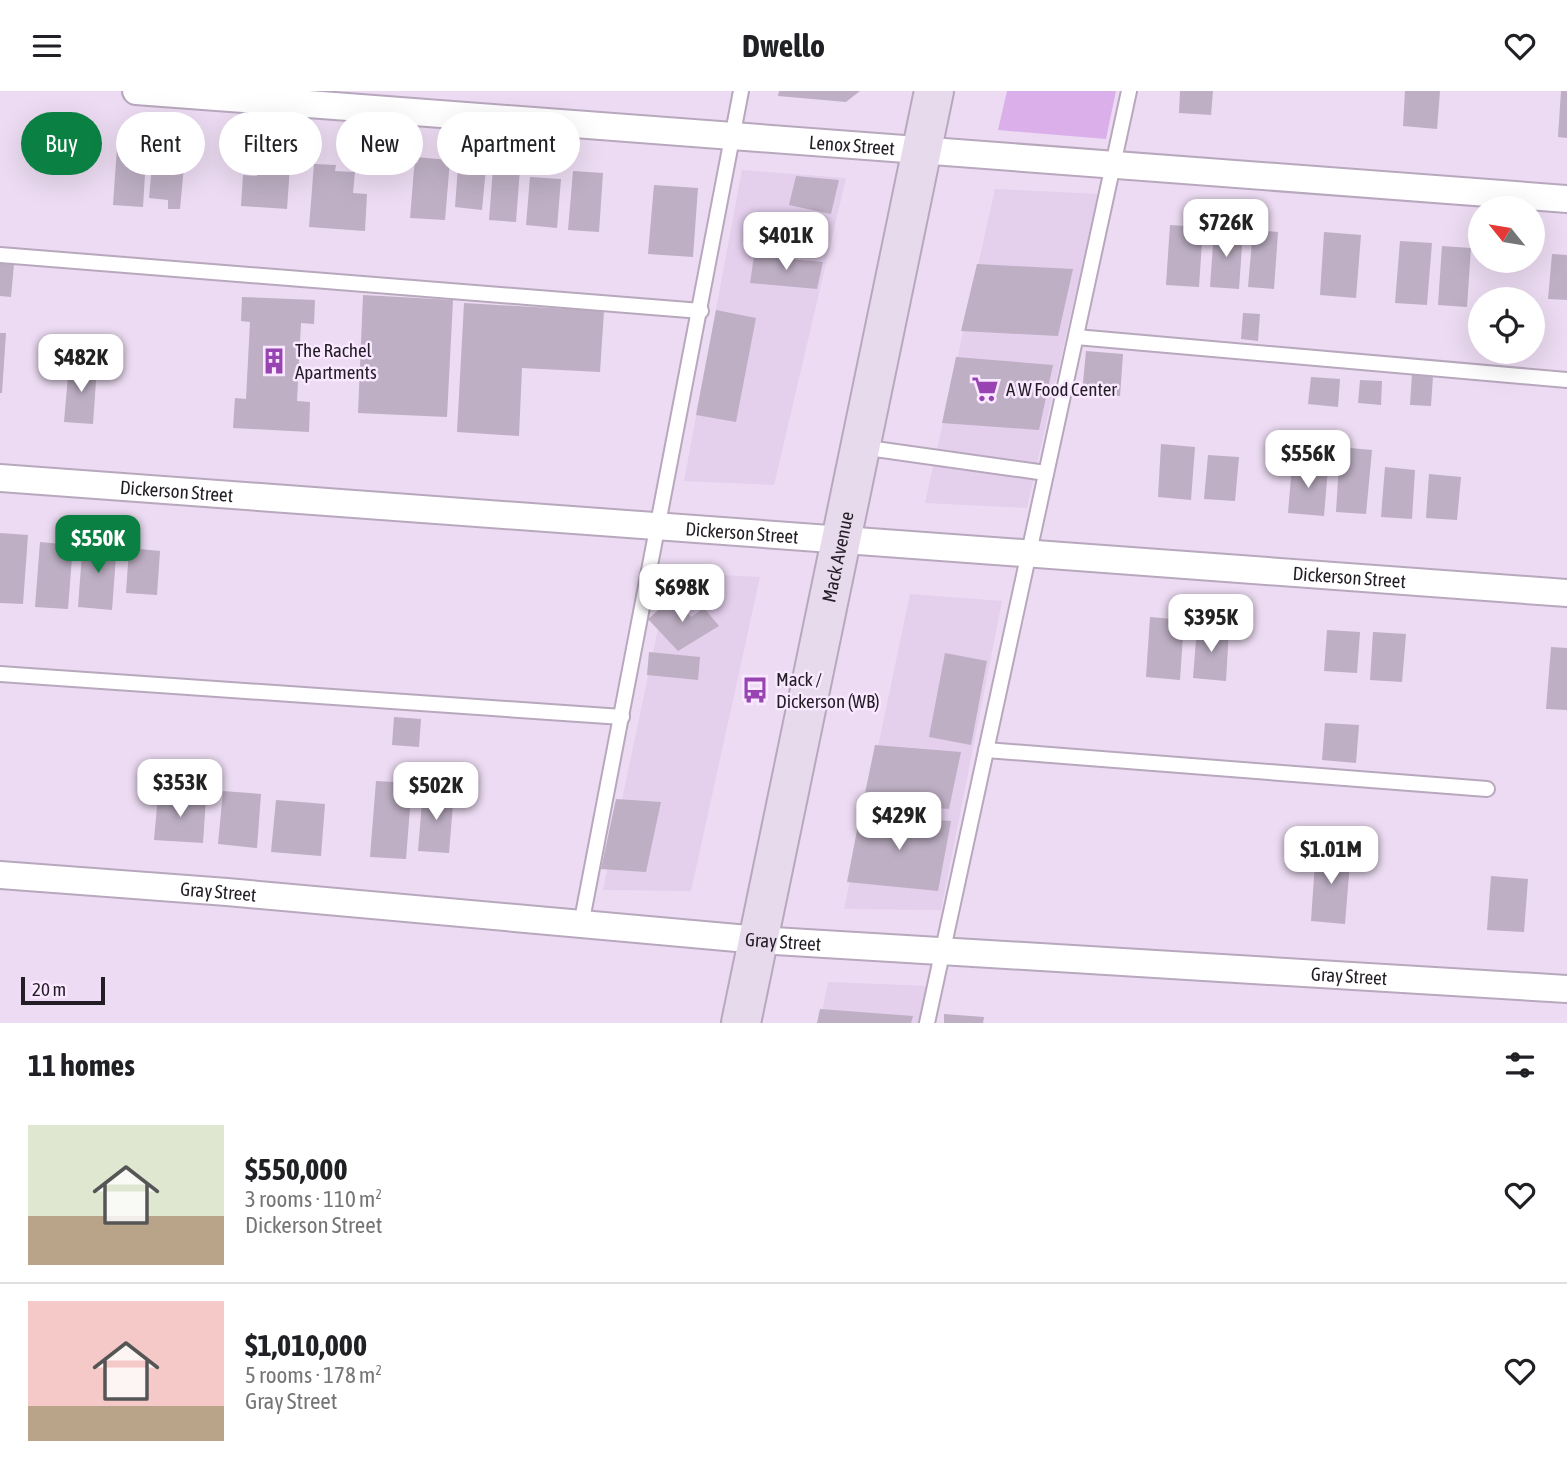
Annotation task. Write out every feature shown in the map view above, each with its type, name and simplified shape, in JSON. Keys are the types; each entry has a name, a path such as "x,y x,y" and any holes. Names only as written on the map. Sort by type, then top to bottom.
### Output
{"main road":[{"name":"Mack Avenue","path":"741,1023 934,91"}],"street":[{"name":"Lenox Street","path":"136,91 425,102 733,138 1567,199"},
{"name":"Dickerson Street","path":"0,478 1567,593"},
{"name":"Gray Street","path":"0,875 226,892 759,940 1567,989"}],"lane":[{"path":"581,925 660,526 741,91"},
{"path":"927,1023 1129,91"},
{"path":"0,255 701,311"},
{"path":"1076,337 1567,380"},
{"path":"860,446 1046,473"},
{"path":"0,674 622,717"},
{"path":"986,750 1487,789"}],"shaded area":[{"path":"1007,91 1116,91 1106,139 998,130"},
{"path":"742,170 846,178 774,485 684,481"},
{"path":"995,189 1098,194 1027,508 925,503"},
{"path":"670,572 760,577 691,891 603,890"},
{"path":"910,594 1002,601 941,910 844,909"},
{"path":"828,982 928,986 919,1023 820,1023"}],"building":[{"path":"779,91 860,91 846,102 778,96"},
{"path":"1180,91 1213,91 1211,115 1179,113"},
{"path":"1405,91 1440,91 1437,129 1403,126"},
{"path":"1561,91 1567,91 1567,138 1558,137"},
{"path":"423,158 437,159 437,175 449,175 445,220 410,218 414,175 423,175"},
{"path":"116,162 116,175 145,175 143,207 113,205"},
{"path":"322,164 336,165 336,175 355,175 353,193 367,194 365,231 309,227 313,175 322,175"},
{"path":"580,171 603,173 599,232 568,230 573,175 580,175"},
{"path":"151,175 183,175 180,209 168,209 168,200 149,198"},
{"path":"243,175 289,175 287,209 241,206"},
{"path":"457,175 485,175 482,210 455,207"},
{"path":"492,175 520,175 516,222 489,220"},
{"path":"796,176 839,180 831,214 789,205"},
{"path":"530,177 561,179 557,228 526,225"},
{"path":"654,185 698,188 693,257 648,254"},
{"path":"1170,225 1203,227 1199,287 1166,285"},
{"path":"1214,230 1243,232 1239,289 1210,287"},
{"path":"1253,230 1278,232 1274,289 1248,287"},
{"path":"1324,232 1361,235 1356,298 1320,295"},
{"path":"1400,241 1432,243 1427,305 1395,303"},
{"path":"1442,246 1468,248 1467,307 1438,305"},
{"path":"1552,254 1567,255 1567,300 1548,299"},
{"path":"754,256 823,262 817,289 750,283"},
{"path":"0,263 14,264 11,297 0,296"},
{"path":"977,264 1073,269 1058,336 961,331"},
{"path":"363,295 453,300 447,417 358,413"},
{"name":"The Rachel Apartments","path":"242,297 315,300 314,324 301,323 297,401 310,402 309,432 233,428 235,398 246,399 250,322 241,321"},
{"path":"464,303 604,311 600,372 522,368 519,436 457,432"},
{"path":"716,310 756,318 736,422 696,415"},
{"path":"1243,313 1260,314 1258,341 1241,339"},
{"path":"0,333 6,333 2,393 0,393"},
{"path":"1086,351 1123,354 1120,396 1082,393"},
{"path":"956,357 1053,365 1039,430 942,423"},
{"path":"69,365 97,366 93,424 64,422"},
{"path":"1412,374 1433,376 1431,406 1410,405"},
{"path":"1311,377 1340,379 1338,407 1308,404"},
{"path":"1360,380 1382,381 1381,405 1358,403"},
{"path":"1161,444 1195,447 1191,500 1158,497"},
{"path":"1340,447 1372,450 1366,514 1336,512"},
{"path":"1208,455 1239,457 1235,501 1204,499"},
{"path":"1292,465 1328,468 1324,516 1288,513"},
{"path":"1385,467 1415,470 1412,519 1381,517"},
{"path":"1429,474 1461,477 1457,520 1426,518"},
{"path":"0,533 28,535 23,604 0,603"},
{"path":"83,540 117,543 112,610 78,607"},
{"path":"40,542 73,545 68,609 35,607"},
{"path":"129,548 160,551 157,595 126,593"},
{"path":"675,596 691,617 704,608 719,626 678,651 648,619"},
{"path":"1150,617 1184,620 1180,680 1146,677"},
{"path":"1197,627 1229,629 1226,681 1193,678"},
{"path":"1327,630 1360,632 1357,673 1324,671"},
{"path":"1373,632 1406,634 1402,682 1370,680"},
{"path":"1551,647 1567,648 1567,710 1546,709"},
{"path":"649,652 700,657 698,680 647,675"},
{"path":"945,653 987,661 971,745 929,737"},
{"path":"394,717 421,719 419,747 392,745"},
{"path":"1325,723 1359,725 1356,763 1322,760"},
{"path":"875,745 961,752 949,809 863,803"},
{"path":"376,781 412,783 406,859 370,857"},
{"path":"423,790 454,792 449,853 418,851"},
{"path":"223,791 261,794 257,848 218,844"},
{"path":"158,795 206,798 203,843 154,840"},
{"path":"616,799 661,802 646,872 601,869"},
{"path":"276,800 325,804 321,856 271,852"},
{"path":"860,815 951,821 938,891 847,882"},
{"path":"1316,848 1351,850 1345,924 1311,921"},
{"path":"1491,876 1528,879 1524,932 1487,930"},
{"path":"820,1009 913,1016 911,1023 817,1023"},
{"path":"944,1014 984,1017 983,1023 944,1023"}],"place":[{"name":"The Rachel Apartments","path":"274,361"},
{"name":"A W Food Center","path":"985,389"},
{"name":"Mack / Dickerson (WB)","path":"755,690"}]}
